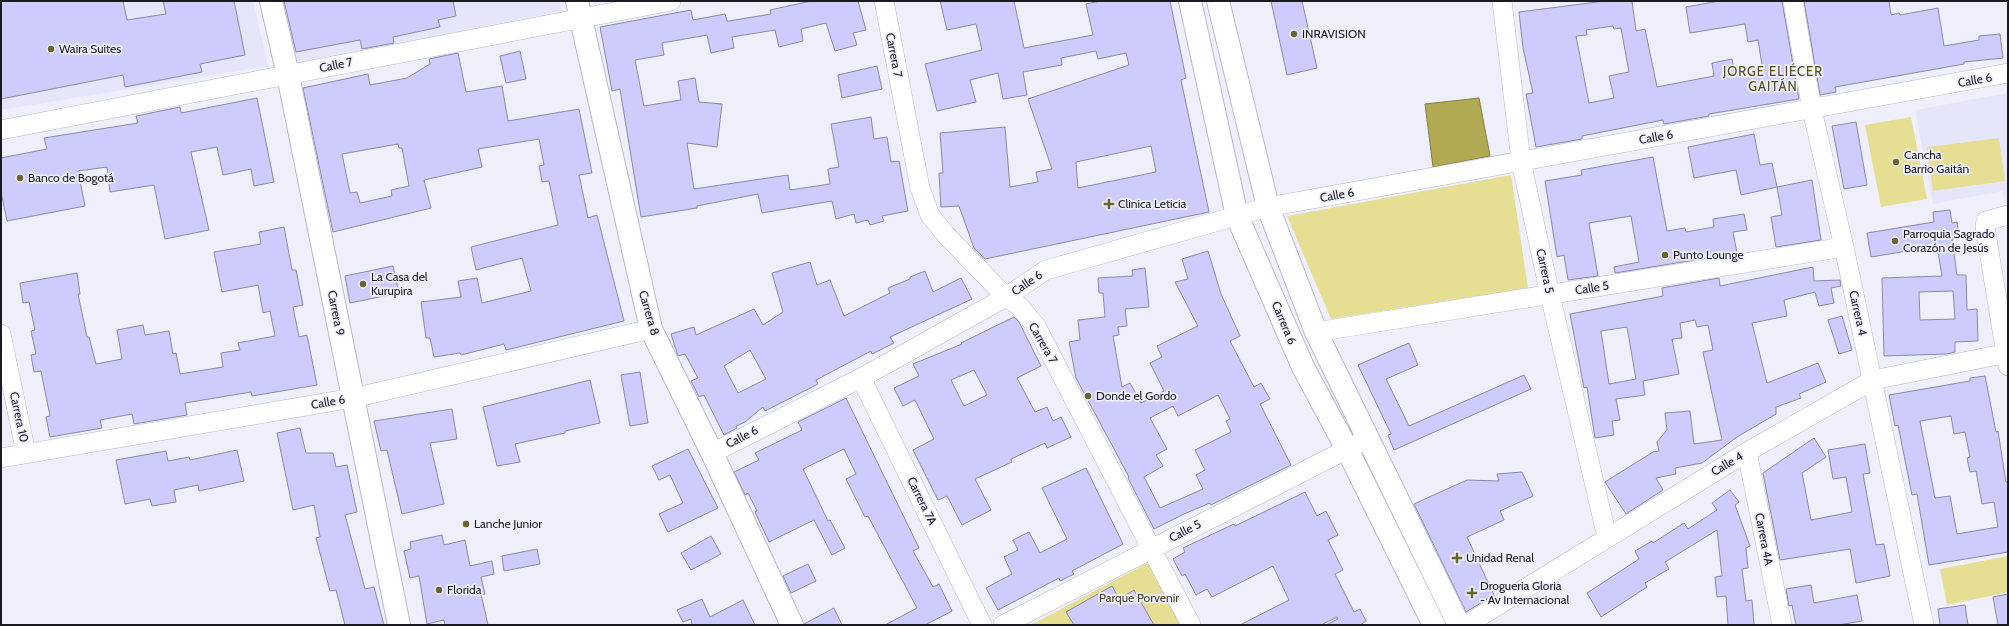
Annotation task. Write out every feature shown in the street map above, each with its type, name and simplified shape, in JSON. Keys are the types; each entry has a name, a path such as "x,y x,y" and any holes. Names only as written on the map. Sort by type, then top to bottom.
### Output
{"main road":[{"name":"Carrera 9","path":"271,1 288,75 399,625"},
{"name":"Carrera 6","path":"1190,1 1237,216 1303,367 1347,449 1434,625"},
{"path":"1218,1 1268,207 1316,332 1459,625"},
{"name":"Carrera 8","path":"579,10 651,329 712,453 792,625"}],"street":[{"name":"Calle 7","path":"1,130 288,75 579,10 671,1"},
{"name":"Carrera 7","path":"884,1 920,188 930,215 1006,297 1019,306 1036,326 1192,625"},
{"name":"Carrera 5","path":"1502,1 1521,161 1550,295 1607,537"},
{"name":"Carrera 4","path":"1793,1 1812,110 1844,247 1924,625"},
{"name":"Calle 6","path":"712,453 861,378 1006,297 1046,270 1268,207 1812,110 2008,73"},
{"path":"2007,357 1985,227 1986,221 2008,215"},
{"name":"Calle 5","path":"1316,332 1844,247"},
{"name":"Calle 6","path":"1,458 353,398 651,329"},
{"name":"Carrera 10","path":"1,334 26,453"},
{"name":"Calle 4","path":"1466,625 1747,452 1872,380 2007,357"},
{"name":"Carrera 7A","path":"861,378 982,625"},
{"name":"Calle 5","path":"1003,625 1367,439"},
{"name":"Carrera 4A","path":"1747,452 1782,625"}],"shaded area":[{"path":"1,1 253,1 268,66 1,110"},
{"path":"278,1 560,1 562,11 292,65"},
{"path":"2008,93 2008,205 2006,206 2003,191 1933,204 1915,110"},
{"path":"1479,98 1490,156 1433,167 1425,104"}],"green space":[{"name":"Cancha Barrio Gaitán","path":"1911,117 1927,199 1881,207 1865,125"},
{"path":"1999,138 2005,181 1933,191 1927,147"},
{"path":"1511,175 1528,288 1331,319 1287,216"},
{"path":"2008,556 2008,592 1947,605 1940,569"},
{"name":"Parque Porvenir","path":"1151,561 1183,625 1031,625"}],"building":[{"path":"1,1 123,1 127,20 166,14 163,1 234,1 245,55 200,64 202,72 125,87 123,75 1,99"},
{"path":"284,1 453,1 456,16 438,20 440,27 393,37 394,43 362,49 360,40 296,52"},
{"path":"811,1 858,1 866,30 853,33 857,45 835,51 826,23 801,29 803,41 779,47 775,30 732,37 734,48 711,53 707,35 662,43 664,55 635,60 644,106 681,100 678,81 695,78 699,102 722,104 717,147 687,143 694,189 788,175 790,190 830,184 828,169 839,167 831,124 871,117 874,139 887,137 891,162 899,161 908,211 882,216 884,221 870,225 868,220 856,223 854,214 836,219 832,201 762,213 758,194 697,206 697,208 641,217 620,89 612,91 600,27 691,10 693,20 725,14 727,21 729,21 771,14 770,10"},
{"path":"940,1 1014,1 1024,48 1093,35 1086,4 1101,1 1170,1 1186,78 1181,80 1209,212 985,259 974,248 959,206 941,207 939,173 943,173 940,133 1005,127 1010,187 1038,182 1036,172 1052,169 1028,99 1129,65 1126,53 1098,59 1096,51 1061,58 1062,65 1023,72 1027,95 1003,99 998,73 970,80 976,102 937,111 925,64 982,50 976,24 947,30","holes":["1151,146 1156,172 1078,188 1076,162"]},
{"name":"INRAVISION","path":"1271,1 1302,1 1317,68 1287,75"},
{"path":"1605,1 1632,1 1636,31 1645,29 1657,87 1714,76 1712,63 1732,59 1734,70 1762,65 1758,40 1748,42 1745,24 1690,33 1686,7 1719,1 1782,1 1799,99 1709,114 1709,116 1664,124 1663,120 1582,136 1582,139 1536,147 1526,94 1533,93 1523,48 1519,12","holes":["1613,26 1614,29 1621,28 1629,72 1609,76 1614,98 1589,103 1576,36 1587,35 1586,30"]},
{"path":"1804,1 1889,1 1891,15 1899,13 1900,15 1938,8 1944,46 1979,40 1979,36 2000,34 2003,58 1964,62 1964,64 1835,87 1836,92 1820,95"},
{"path":"520,51 526,79 506,83 500,56"},
{"path":"458,53 466,92 502,86 508,121 579,109 592,173 579,175 588,218 597,215 624,321 506,350 504,344 461,355 460,353 434,357 430,338 426,338 421,302 461,297 458,281 477,278 482,303 531,291 522,258 476,270 471,247 558,225 549,181 542,182 539,166 544,165 539,139 478,149 482,167 424,180 431,208 333,232 303,88 368,74 370,85 407,78 430,64 429,59","holes":["398,144 399,148 402,148 409,186 391,190 392,196 360,203 357,192 350,193 342,154"]},
{"path":"877,66 882,89 842,98 838,75"},
{"path":"257,98 274,182 254,186 251,169 223,175 217,147 191,152 209,230 165,239 154,185 110,192 107,167 78,171 85,206 7,221 1,192 1,158 47,149 44,138 138,123 136,116 180,107 181,113"},
{"path":"1856,122 1867,185 1844,189 1832,126"},
{"path":"1754,134 1760,165 1772,163 1777,187 1741,195 1736,170 1694,178 1688,147"},
{"path":"1653,157 1667,231 1685,228 1686,232 1714,227 1713,219 1744,214 1747,230 1733,232 1737,253 1615,273 1614,267 1639,262 1631,216 1589,223 1598,276 1568,280 1564,255 1557,257 1545,181 1582,175 1581,170"},
{"path":"1812,180 1821,240 1776,247 1771,217 1782,215 1777,187"},
{"path":"1950,210 1952,223 1957,222 1959,238 1952,239 1957,275 1966,275 1967,310 1977,309 1978,341 1955,342 1955,352 1947,354 1884,356 1882,278 1942,276 1937,246 1871,257 1867,233 1934,222 1933,212","holes":["1953,291 1955,319 1920,320 1919,292"]},
{"path":"284,227 292,270 296,270 303,305 293,307 299,337 307,335 317,385 252,396 251,392 185,403 187,415 134,424 132,414 100,420 102,428 50,437 46,417 50,416 41,371 34,372 31,355 36,354 31,331 35,330 29,302 23,303 20,283 77,273 80,294 78,294 87,337 89,337 96,364 122,359 117,330 143,325 145,335 169,331 173,354 176,353 180,374 223,367 221,353 240,350 238,343 275,336 270,311 263,313 258,285 222,292 214,252 261,244 259,232"},
{"path":"1208,251 1221,294 1240,336 1230,341 1254,387 1261,383 1270,399 1260,404 1291,465 1211,505 1210,503 1154,529 1128,478 1129,477 1076,378 1069,342 1080,340 1078,320 1105,317 1103,293 1099,293 1098,278 1133,276 1132,270 1145,268 1149,307 1125,309 1127,326 1118,327 1119,335 1113,336 1122,387 1130,383 1141,403 1164,391 1150,363 1162,357 1157,346 1198,326 1175,282 1188,279 1182,259","holes":["1218,395 1230,419 1226,421 1231,432 1195,450 1205,470 1196,475 1203,489 1160,508 1144,477 1163,466 1156,455 1167,449 1150,418 1173,406 1178,416"]},
{"path":"810,262 817,285 830,280 844,316 890,293 888,288 925,271 933,292 961,278 972,299 890,337 894,343 872,354 871,351 816,380 818,384 765,411 763,407 745,422 736,426 737,428 724,435 704,395 699,397 691,381 698,378 685,354 678,356 671,334 694,327 696,335 754,309 763,325 783,312 772,273","holes":["750,350 766,379 738,393 724,366"]},
{"path":"393,266 399,293 350,303 345,276"},
{"path":"1813,267 1814,281 1840,280 1841,286 1831,288 1834,303 1819,306 1815,292 1784,300 1787,316 1752,323 1767,383 1818,363 1826,382 1799,394 1801,398 1776,407 1776,414 1737,437 1702,463 1675,468 1676,474 1656,478 1663,490 1626,514 1605,482 1653,452 1659,451 1657,442 1667,430 1665,413 1690,411 1694,444 1722,440 1703,352 1713,350 1708,325 1697,327 1695,320 1680,323 1682,338 1672,339 1679,374 1643,381 1645,395 1616,399 1620,420 1612,421 1614,435 1595,438 1587,387 1584,388 1570,314 1663,296 1662,288 1719,278 1720,286","holes":["1627,327 1636,379 1609,384 1601,331"]},
{"path":"1842,316 1852,350 1839,354 1828,320"},
{"path":"1014,317 1019,322 1041,366 1017,378 1035,412 1047,407 1053,421 1061,417 1071,437 1047,448 1045,443 1011,459 1012,462 975,479 991,510 962,525 947,496 938,500 913,450 934,439 915,400 903,406 894,388 919,376 913,364 962,344 961,343","holes":["974,370 987,395 964,406 951,380"]},
{"path":"1409,343 1418,365 1386,379 1409,426 1524,375 1531,389 1394,450 1388,435 1391,434 1358,365"},
{"path":"640,372 648,423 630,426 621,375"},
{"path":"1985,376 1996,432 1998,431 2006,482 2008,482 2008,552 1929,565 1917,494 1912,495 1898,425 1895,426 1889,395 1970,381 1970,378","holes":["1951,416 1954,434 1965,432 1970,457 1967,458 1970,472 1976,471 1982,504 1994,502 1998,527 1957,534 1950,496 1935,498 1920,421"]},
{"path":"590,380 600,423 565,431 565,433 515,444 520,462 497,466 483,407"},
{"path":"846,398 919,548 913,551 933,587 939,584 952,611 925,625 885,625 917,608 868,516 865,517 846,479 856,474 844,449 803,469 828,521 830,520 845,548 832,555 814,520 769,542 748,493 745,495 734,472 759,460 755,453 802,430 798,422"},
{"path":"452,409 457,439 430,443 444,504 402,514 387,450 381,451 374,421"},
{"path":"300,428 306,453 333,453 336,467 347,465 357,512 345,515 365,589 374,587 384,625 345,625 336,590 330,591 316,538 320,537 314,505 293,510 277,433"},
{"path":"1814,438 1826,457 1802,473 1811,520 1852,512 1846,477 1833,479 1828,450 1865,444 1870,473 1863,474 1876,545 1884,544 1890,576 1856,583 1850,549 1780,560 1763,473"},
{"path":"688,449 718,508 668,532 659,514 683,503 670,475 659,480 652,466"},
{"path":"237,450 244,481 199,491 198,485 174,490 176,502 152,506 150,499 125,504 116,460 166,451 168,461 189,457 190,460"},
{"path":"1086,468 1123,544 1072,571 1074,574 1060,581 1059,578 998,610 986,588 1012,574 1004,557 1018,550 1013,540 1029,532 1040,553 1067,539 1042,488"},
{"path":"1522,472 1533,496 1500,511 1504,520 1467,537 1494,595 1466,612 1414,504 1467,480 1499,481 1497,474"},
{"path":"1730,490 1739,502 1735,505 1750,546 1746,548 1748,568 1742,569 1746,601 1752,600 1754,625 1728,625 1726,596 1717,597 1715,577 1722,576 1717,530 1665,562 1669,569 1645,583 1647,587 1601,617 1587,593 1639,559 1635,551 1652,541 1653,543 1684,523 1688,529 1717,510 1712,503"},
{"path":"1305,492 1317,516 1326,511 1338,535 1328,540 1343,570 1335,574 1354,612 1360,609 1366,621 1360,625 1326,625 1338,619 1337,617 1321,625 1240,625 1289,600 1273,566 1212,597 1207,589 1196,595 1185,574 1182,576 1173,559 1185,552 1183,548 1234,524 1235,526"},
{"path":"442,535 444,545 465,540 470,566 492,561 494,574 481,577 485,594 481,594 488,625 445,625 444,620 427,624 419,576 410,578 404,551 411,549 410,542"},
{"path":"711,536 721,554 691,570 681,553"},
{"path":"537,549 540,564 504,571 502,556"},
{"path":"808,564 816,581 791,593 783,576"},
{"path":"1811,585 1814,603 1857,595 1862,621 1838,625 1796,625 1792,605 1789,606 1786,589"},
{"path":"1112,586 1119,599 1134,590 1154,625 1074,625 1066,612"},
{"path":"2008,594 2008,625 1998,625 1993,597"},
{"path":"702,599 710,617 743,600 755,625 692,625 691,619 683,622 677,610"},
{"path":"1965,605 1968,625 1940,625 1938,609"},
{"path":"834,608 842,625 804,625 804,624"}],"place":[{"name":"INRAVISION","path":"1294,34"},
{"name":"Waira Suites","path":"51,49"},
{"name":"Cancha Barrio Gaitán","path":"1896,162"},
{"name":"Banco de Bogotá","path":"20,178"},
{"name":"Clinica Leticia","path":"1109,204"},
{"name":"Parroquia Sagrado Corazón de Jesús","path":"1895,241"},
{"name":"Punto Lounge","path":"1665,255"},
{"name":"La Casa del Kurupira","path":"363,284"},
{"name":"Donde el Gordo","path":"1088,396"},
{"name":"Lanche Junior","path":"466,524"},
{"name":"Unidad Renal","path":"1457,558"},
{"name":"Florida","path":"439,590"},
{"name":"Drogueria Gloria - Av Internacional","path":"1472,593"}],"district":[{"name":"JORGE ELIÉCER GAITÁN","path":"1773,78"}]}
